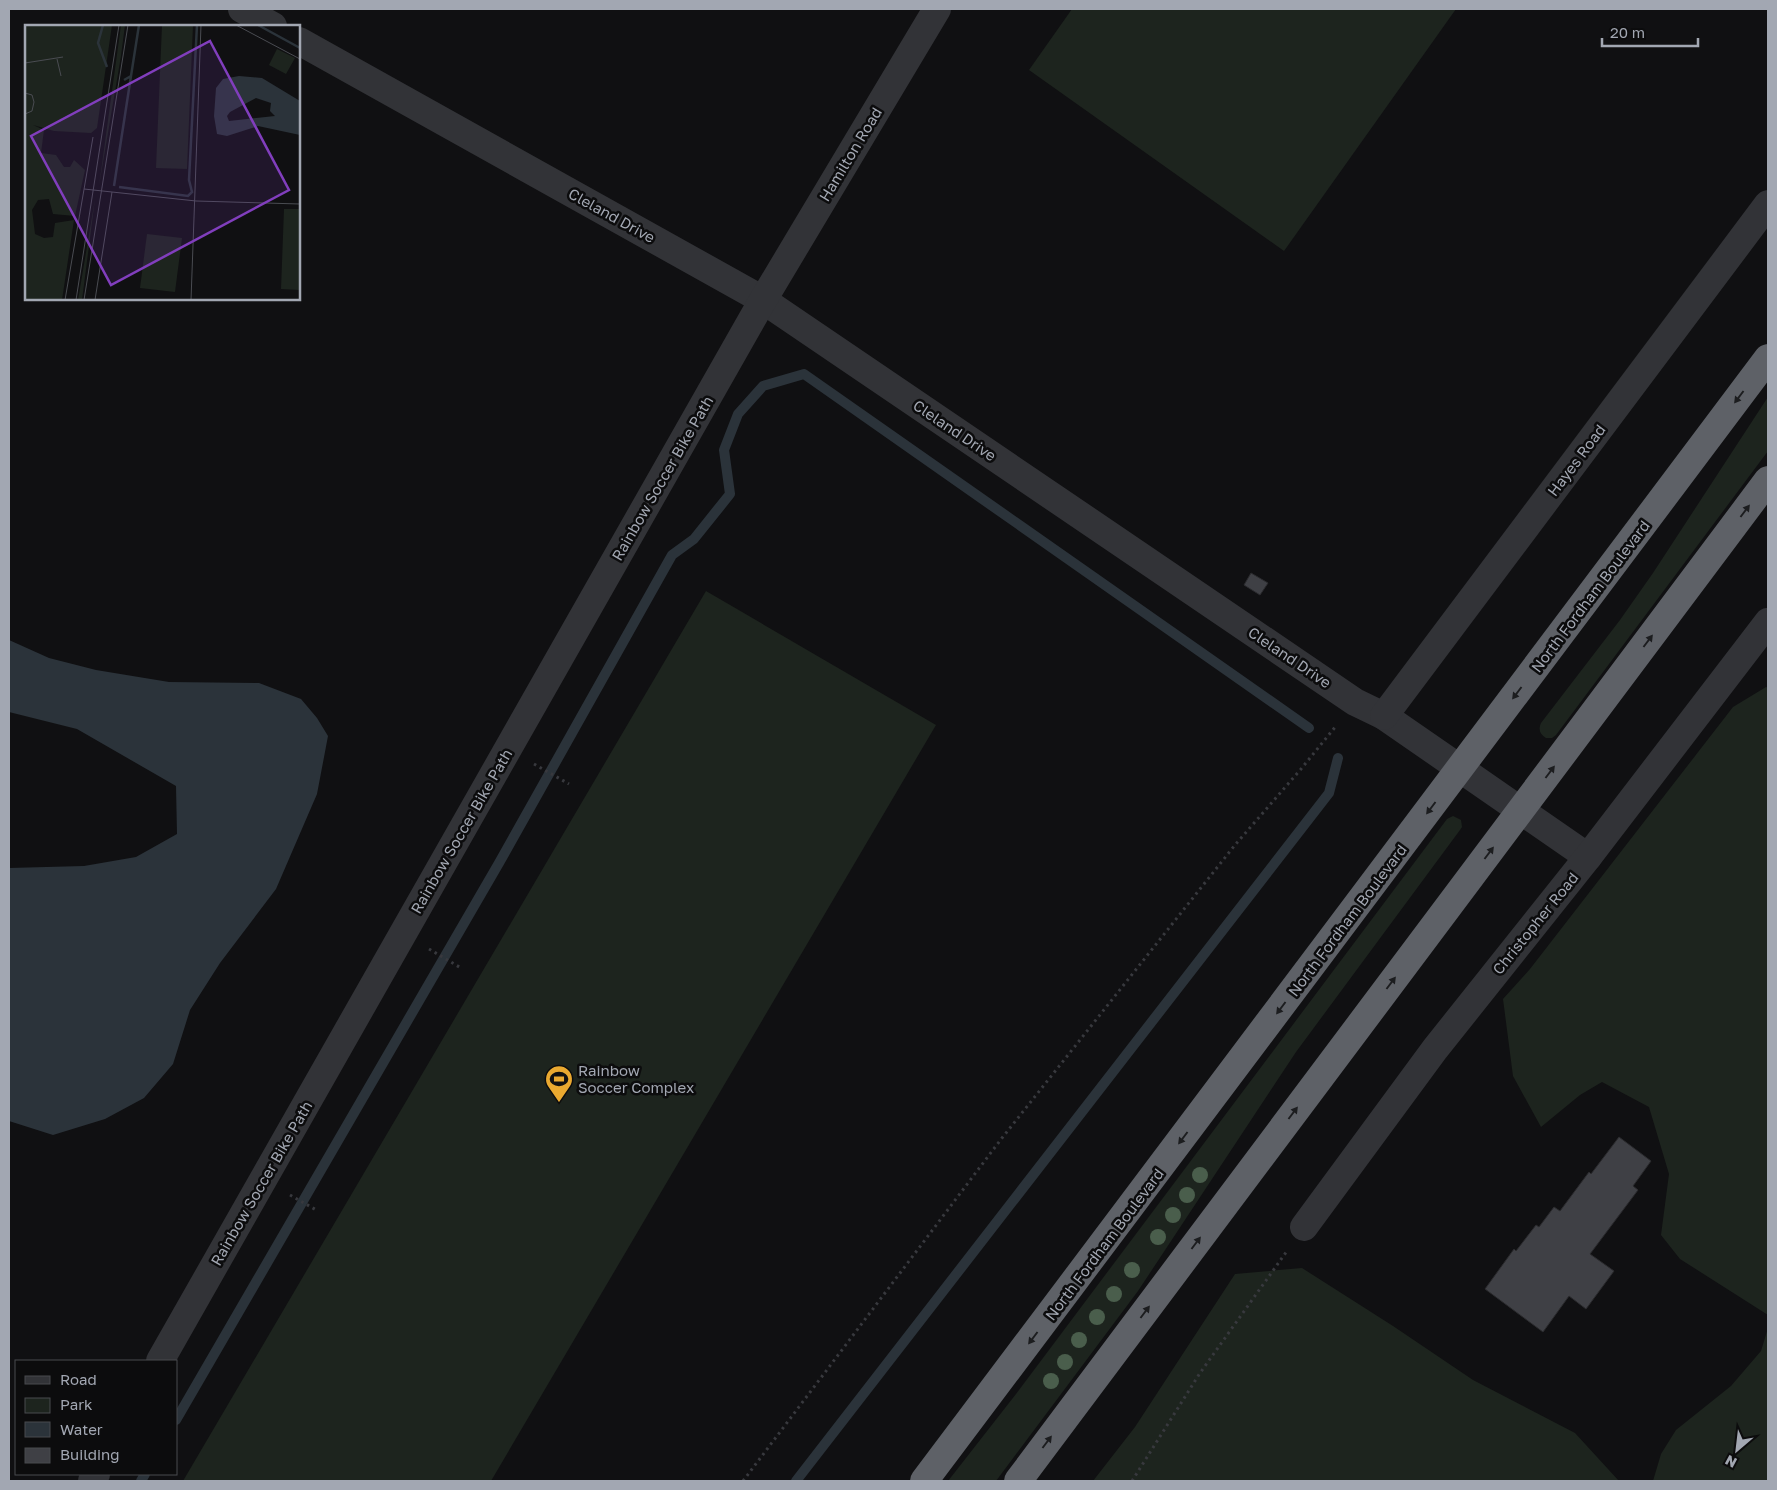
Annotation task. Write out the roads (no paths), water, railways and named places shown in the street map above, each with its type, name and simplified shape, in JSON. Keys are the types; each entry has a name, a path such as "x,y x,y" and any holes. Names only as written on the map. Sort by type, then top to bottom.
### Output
{"highway":[{"name":"North Fordham Boulevard","path":"924,1481 1768,358"},
{"path":"1018,1481 1768,480"}],"street":[{"path":"242,9 271,25"},
{"name":"Hamilton Road","path":"763,300 937,9"},
{"name":"Cleland Drive","path":"300,42 763,300 1355,702 1384,716 1588,857"},
{"name":"Hayes Road","path":"1384,716 1768,204"},
{"name":"Rainbow Soccer Bike Path","path":"161,1360 763,300"},
{"name":"Christopher Road","path":"1304,1226 1435,1049 1588,857 1768,622"}],"water":[{"path":"9,640 49,658 96,670 169,682 259,683 301,699 317,718 328,736 317,794 276,889 220,963 190,1010 173,1064 144,1098 105,1119 53,1135 9,1121 9,868 84,866 136,857 177,834 176,786 77,729 9,712"}],"waterway":[{"path":"178,1417 499,863 672,555 694,539 730,494 724,450 738,414 763,386 804,374 1309,728"},
{"path":"796,1481 1329,793 1338,758"},
{"path":"141,1481 144,1475"}],"place":[{"name":"Rainbow Soccer Complex","path":"559,1103"}]}
